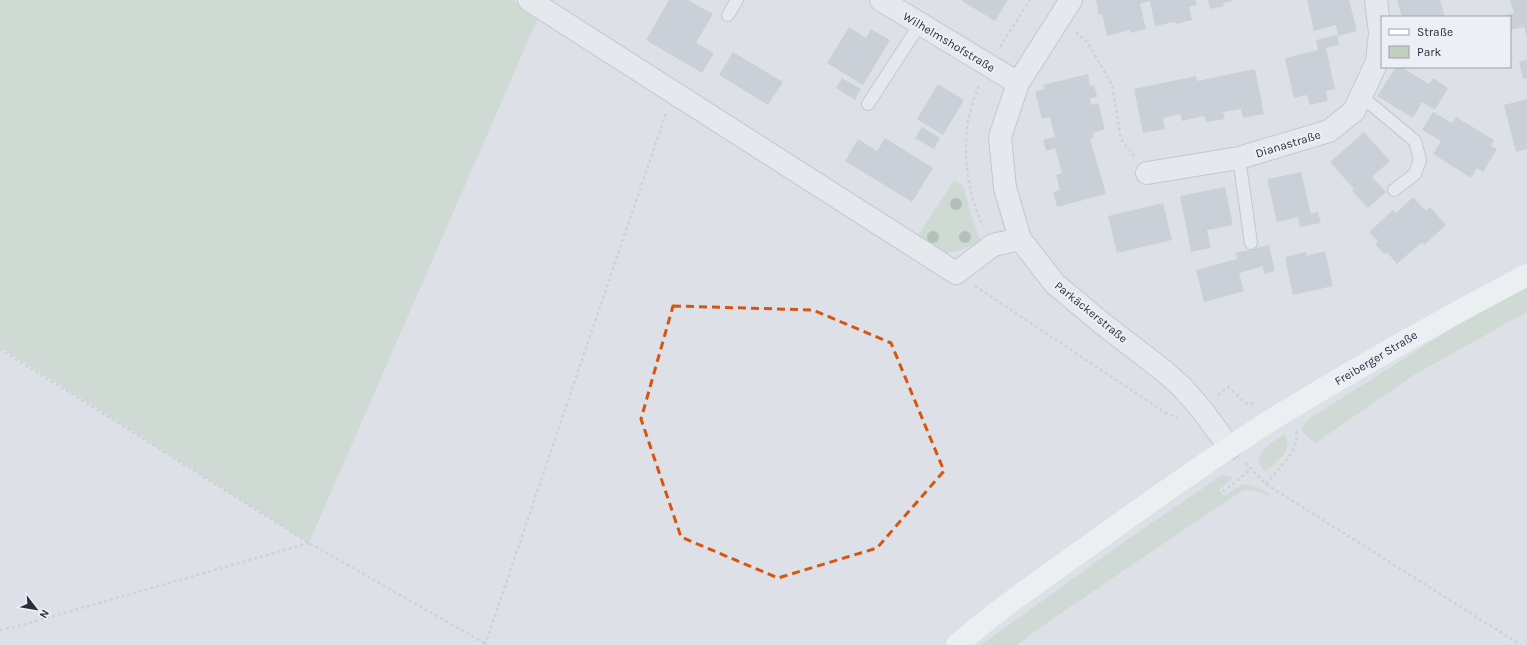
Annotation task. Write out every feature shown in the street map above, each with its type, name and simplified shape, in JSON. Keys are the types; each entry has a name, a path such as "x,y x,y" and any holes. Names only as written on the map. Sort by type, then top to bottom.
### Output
{"main road":[{"name":"Freiberger Straße","path":"958,645 971,633 1045,577 1120,523 1286,411 1418,333 1527,275"}],"street":[{"path":"529,0 672,93 956,273 993,245 1020,239"},
{"name":"Wilhelmshofstraße","path":"881,0 1018,82"},
{"name":"Parkäckerstraße","path":"1071,0 1018,82 1000,137 1005,188 1020,239 1055,284 1182,387 1202,410 1230,448"},
{"name":"Dianastraße","path":"1147,173 1239,158 1329,131 1354,111 1377,62 1380,33 1376,0"}],"lane":[{"path":"728,15 738,0"},
{"path":"868,104 920,24"},
{"path":"1361,96 1415,141 1420,160 1415,174 1394,190"},
{"path":"1239,158 1251,243"}],"path":[{"path":"1058,18 1088,43 1112,85 1121,139 1147,173"},
{"path":"0,349 309,543 485,645 672,93"},
{"path":"956,273 1166,413"},
{"path":"1230,448 1266,484 1521,645"},
{"path":"1223,492 1251,469"},
{"path":"0,630 23,625 309,543"}],"highlighted area":[{"path":"673,306 813,310 891,343 944,471 877,548 778,578 681,537 641,419"}],"green space":[{"path":"0,0 513,0 539,16 309,543 0,347"},
{"path":"954,180 963,185 981,242 959,251 937,254 915,240"},
{"path":"1527,287 1527,312 1414,375 1316,444 1301,430 1307,420 1460,323"},
{"path":"1284,434 1288,445 1284,455 1266,471 1263,470 1259,464 1261,454 1264,449"},
{"path":"1222,475 1233,478 1219,490 1224,496 1243,484 1254,486 1270,494 1268,496 1252,490 1243,490 1051,620 1017,645 981,645 1125,541"}],"building":[{"path":"669,0 688,0 713,14 696,43 714,53 702,73 646,40"},
{"path":"962,0 1008,0 995,21"},
{"path":"1096,0 1195,0 1197,5 1189,7 1192,20 1176,24 1175,22 1155,26 1150,1 1140,4 1146,29 1130,33 1130,30 1107,36 1102,14 1099,15"},
{"path":"1208,0 1233,1 1223,3 1224,6 1210,9"},
{"path":"1307,0 1349,0 1357,31 1338,36 1336,25 1314,31"},
{"path":"1397,0 1440,0 1445,16 1402,16"},
{"path":"1510,0 1527,0 1527,37 1524,27 1511,30 1511,16 1504,16 1514,13"},
{"path":"849,27 866,38 871,29 890,40 863,85 827,63"},
{"path":"1337,35 1339,45 1326,48 1335,89 1326,91 1328,101 1310,105 1307,95 1294,98 1285,58 1318,50 1316,40"},
{"path":"733,52 783,82 768,105 719,75"},
{"path":"1527,60 1527,78 1523,79 1519,62"},
{"path":"1395,68 1403,68 1429,84 1433,78 1448,88 1435,110 1422,102 1413,118 1377,96"},
{"path":"1255,69 1264,114 1243,118 1241,109 1223,112 1225,119 1206,122 1204,116 1182,121 1180,114 1163,118 1165,129 1143,133 1134,89 1196,76 1197,81"},
{"path":"1088,74 1090,86 1094,85 1097,96 1090,99 1091,105 1098,103 1105,129 1093,133 1094,138 1090,139 1106,194 1057,207 1053,192 1060,190 1056,175 1062,173 1055,148 1046,151 1043,140 1055,137 1050,117 1042,119 1035,92 1044,89 1043,85"},
{"path":"842,78 861,89 855,100 836,88"},
{"path":"938,84 964,100 943,135 917,119"},
{"path":"1527,99 1527,149 1516,152 1504,105"},
{"path":"1433,112 1452,123 1456,117 1494,140 1491,146 1497,149 1483,172 1477,168 1471,178 1433,154 1441,141 1422,130"},
{"path":"922,127 940,138 934,149 915,138"},
{"path":"1364,132 1390,161 1372,177 1386,192 1368,208 1352,191 1354,189 1330,162"},
{"path":"885,138 933,168 912,202 845,161 858,139 877,151"},
{"path":"1301,172 1311,214 1318,212 1321,223 1300,227 1298,217 1277,222 1267,179"},
{"path":"1225,187 1233,225 1207,230 1211,248 1191,252 1180,196"},
{"path":"1413,197 1426,211 1430,207 1446,225 1424,245 1422,242 1397,264 1387,252 1384,254 1375,244 1378,242 1369,232 1393,210 1396,213"},
{"path":"1163,203 1172,240 1117,253 1108,216"},
{"path":"1269,245 1275,271 1264,274 1263,266 1239,273 1244,291 1204,302 1196,270 1237,259 1236,253"},
{"path":"1325,251 1333,286 1293,295 1285,257 1306,252 1306,256"}]}
